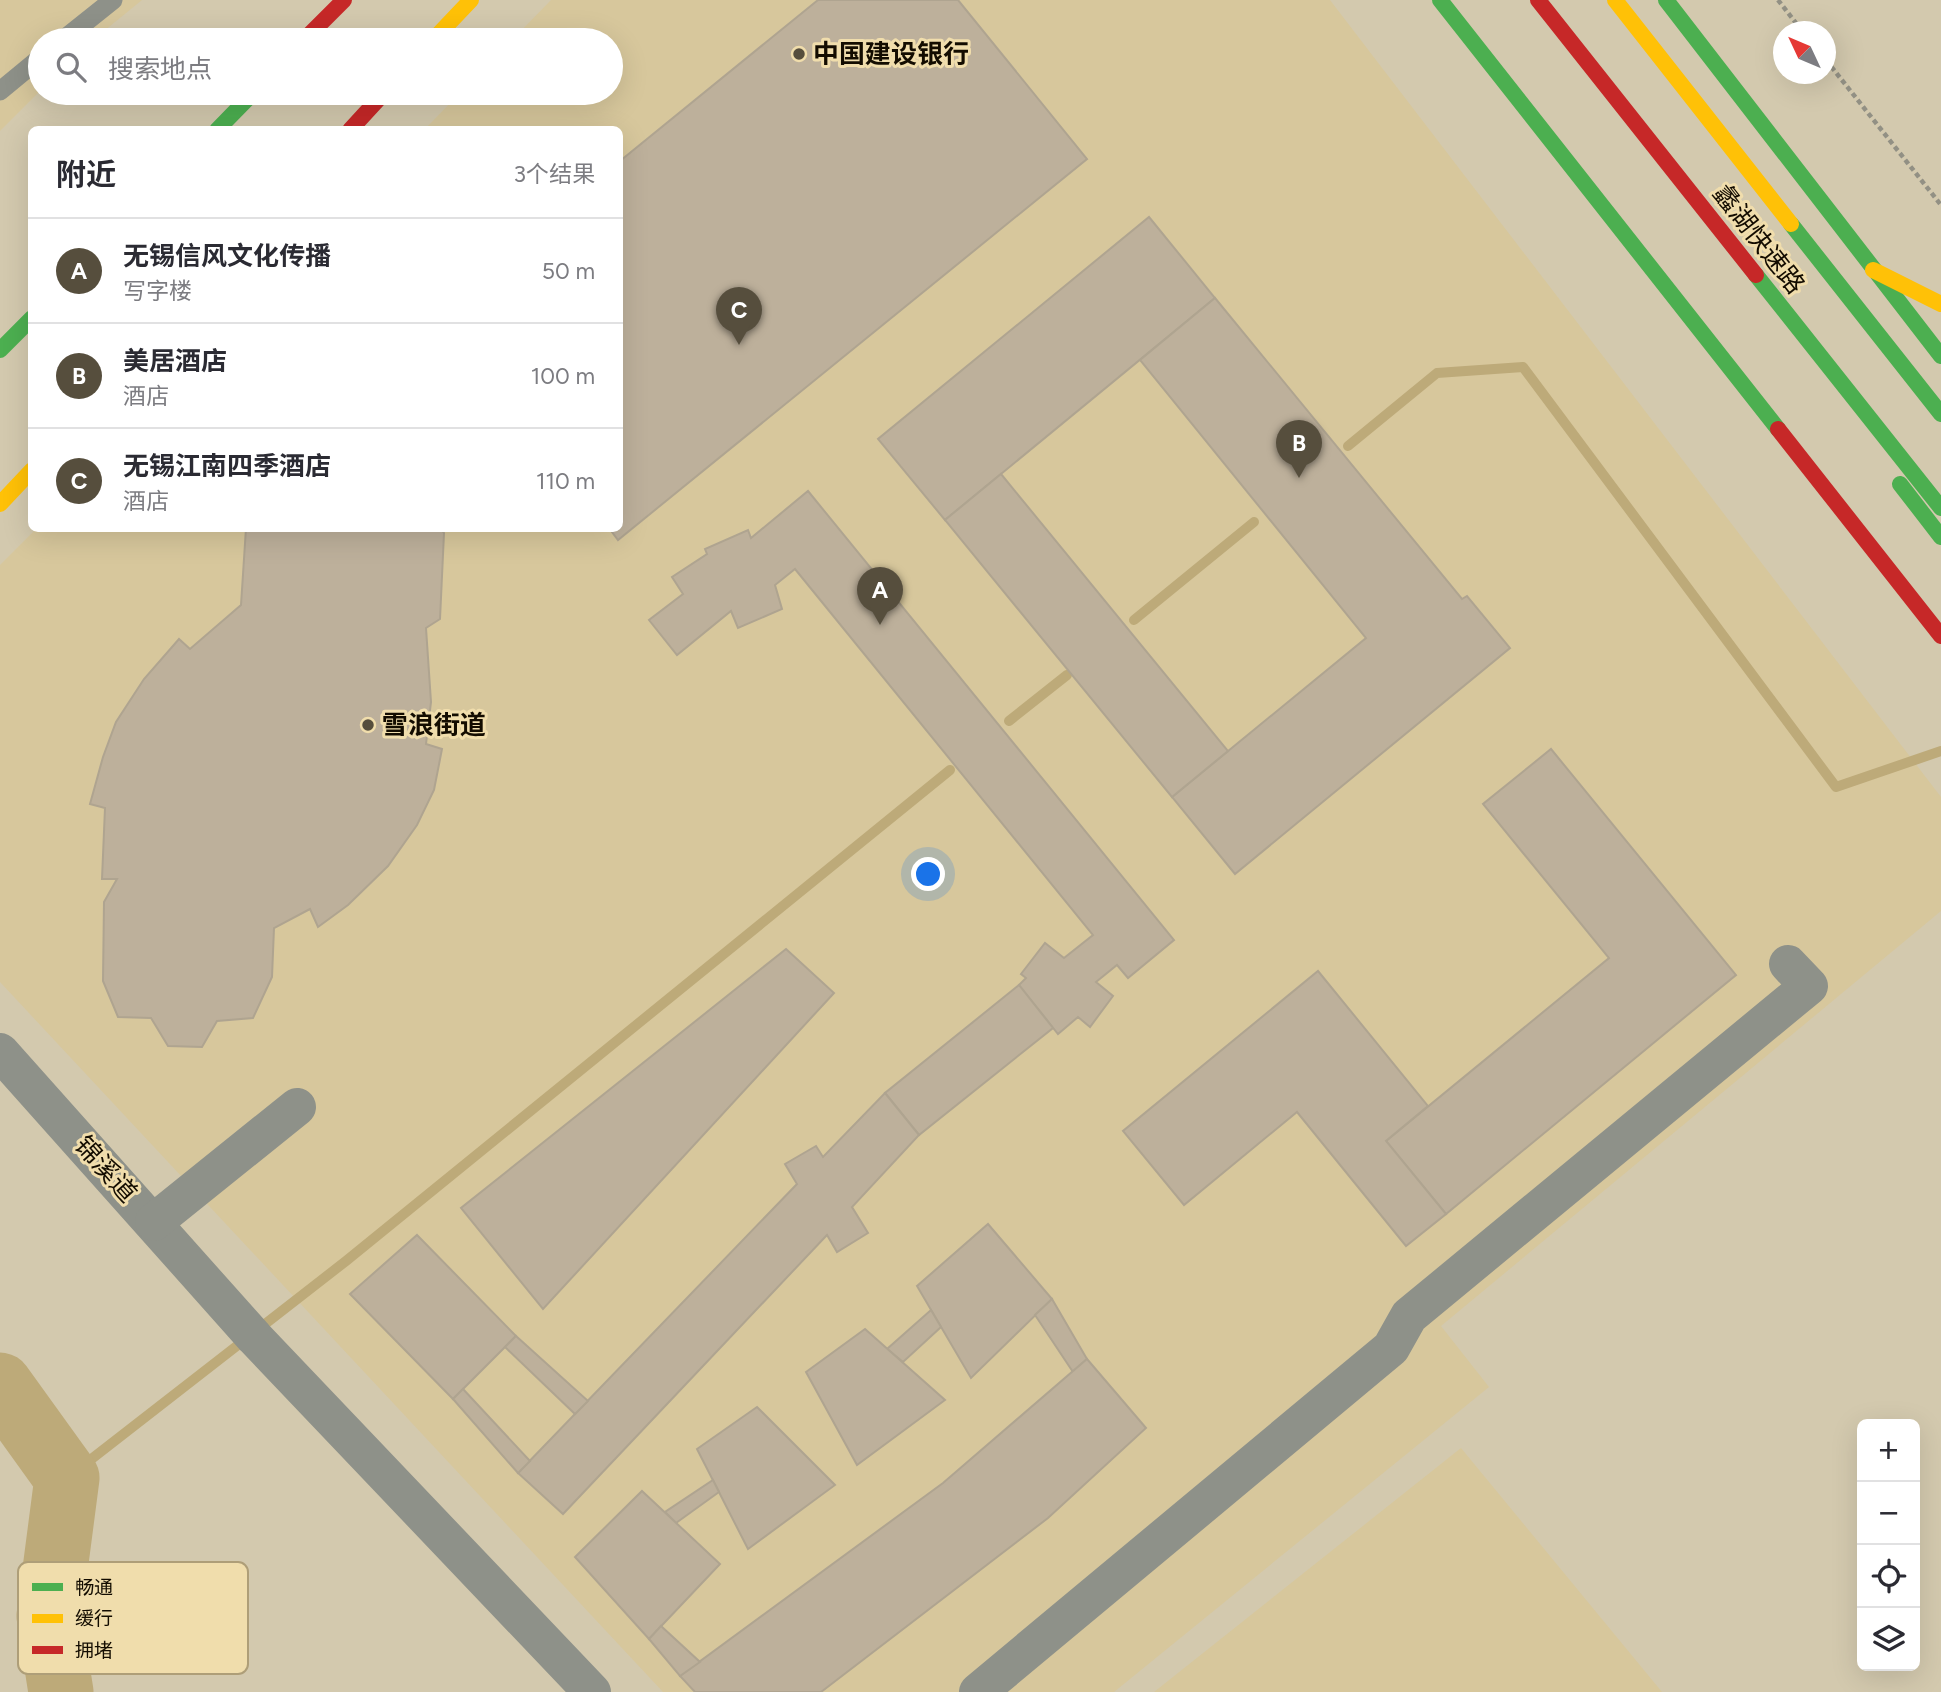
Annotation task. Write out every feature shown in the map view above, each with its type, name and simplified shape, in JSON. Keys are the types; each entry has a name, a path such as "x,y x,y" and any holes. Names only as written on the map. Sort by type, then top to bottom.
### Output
{"main road":[{"path":"316,28 344,0"},
{"path":"444,28 471,0"},
{"path":"1440,0 1941,636"},
{"path":"1521,0 1827,391"},
{"name":"蠡湖快速路","path":"1538,0 1941,508"},
{"name":"蠡湖快速路","path":"1615,0 1941,414"},
{"path":"1666,0 1941,356"},
{"path":"220,126 241,105"},
{"path":"354,126 373,105"},
{"path":"1873,270 1941,304"},
{"path":"0,350 28,322"},
{"path":"1887,467 1941,537"},
{"path":"0,504 28,474"}],"street":[{"path":"978,1692 1391,1348 1409,1316 1809,986 1788,964"},
{"name":"锦溪道","path":"0,1052 212,1286 255,1338 592,1692"},
{"path":"154,1222 297,1107"}],"lane":[{"path":"78,28 113,0"},
{"path":"0,91 28,68"}],"path":[{"path":"1778,0 1794,21"},
{"path":"1836,74 1941,205"}],"shaded area":[{"path":"0,0 142,0 108,28 28,28 28,103 0,131"},
{"path":"551,0 1330,0 1941,797 1941,911 1441,1326 1489,1387 1114,1692 663,1692 0,982 0,565 33,532 623,532 623,126 428,126 448,105 623,105 623,28 524,28"},
{"path":"1461,1448 1662,1692 1154,1692"}],"building":[{"path":"818,0 958,0 1087,159 618,540 612,532 623,532 623,159"},
{"path":"1149,217 1215,298 945,520 878,439"},
{"path":"1215,298 1462,599 1467,596 1510,648 1235,874 1172,797 1366,638 1140,360"},
{"path":"1001,474 1228,751 1172,797 945,520"},
{"path":"808,491 1174,940 1128,978 1117,965 1096,982 1113,996 1090,1027 1078,1017 1058,1034 1019,985 1026,978 1021,974 1045,943 1064,958 1093,935 795,569 775,585 782,609 738,628 731,611 677,655 649,620 683,594 672,577 707,554 705,549 748,530 751,538"},
{"path":"246,532 443,532 440,619 426,628 431,702 426,744 442,749 434,790 417,825 388,866 348,905 318,927 310,909 274,928 272,977 253,1018 217,1021 202,1047 168,1046 151,1018 118,1017 103,981 104,902 117,879 102,879 105,808 90,804 116,722 144,679 179,639 190,649 241,605"},
{"path":"1551,749 1736,975 1446,1214 1386,1141 1609,958 1483,804"},
{"path":"786,949 834,993 543,1309 461,1208"},
{"path":"1318,971 1428,1106 1386,1141 1446,1214 1406,1246 1297,1112 1184,1205 1123,1131"},
{"path":"1019,985 1053,1028 919,1135 885,1093"},
{"path":"885,1093 919,1135 852,1207 868,1233 837,1252 827,1235 563,1514 518,1473 797,1184 785,1164 816,1146 823,1157"},
{"path":"988,1224 1052,1299 971,1378 917,1286"},
{"path":"417,1235 516,1336 453,1399 350,1294"},
{"path":"1052,1299 1087,1359 1073,1372 1035,1315"},
{"path":"931,1310 941,1327 903,1362 887,1349"},
{"path":"865,1329 945,1400 857,1465 806,1372"},
{"path":"516,1336 588,1401 575,1414 505,1347"},
{"path":"1087,1359 1146,1428 1048,1518 821,1692 695,1692 680,1676 943,1483"},
{"path":"463,1389 530,1461 518,1473 453,1399"},
{"path":"757,1407 835,1485 748,1549 697,1449"},
{"path":"713,1480 719,1492 676,1523 665,1512"},
{"path":"642,1491 720,1564 649,1639 575,1557"},
{"path":"661,1626 700,1662 680,1676 649,1639"}],"waterway":[{"path":"1348,446 1437,373 1523,367 1836,787 1941,751"},
{"path":"1134,620 1254,522"},
{"path":"1009,721 1067,675"},
{"path":"67,1478 346,1261 950,770"},
{"path":"0,1385 67,1478 56,1562"},
{"path":"58,1674 61,1692"}],"traffic: fast":[{"path":"1440,0 1778,429"},
{"path":"1666,0 1941,356"},
{"path":"221,126 241,105"},
{"path":"1791,224 1941,414"},
{"path":"1756,275 1941,508"},
{"path":"0,350 28,322"},
{"path":"1900,484 1941,537"}],"traffic: slow":[{"path":"444,28 471,0"},
{"path":"1615,0 1791,224"},
{"path":"1873,270 1941,304"},
{"path":"0,504 28,474"}],"traffic: jam":[{"path":"316,28 344,0"},
{"path":"1538,0 1756,275"},
{"path":"354,126 373,105"},
{"path":"1778,429 1941,636"}],"place":[{"name":"中国建设银行","path":"799,54"},
{"name":"无锡江南四季酒店","path":"739,345"},
{"name":"美居酒店","path":"1299,478"},
{"name":"无锡信风文化传播","path":"880,625"},
{"name":"雪浪街道","path":"368,725"}]}
